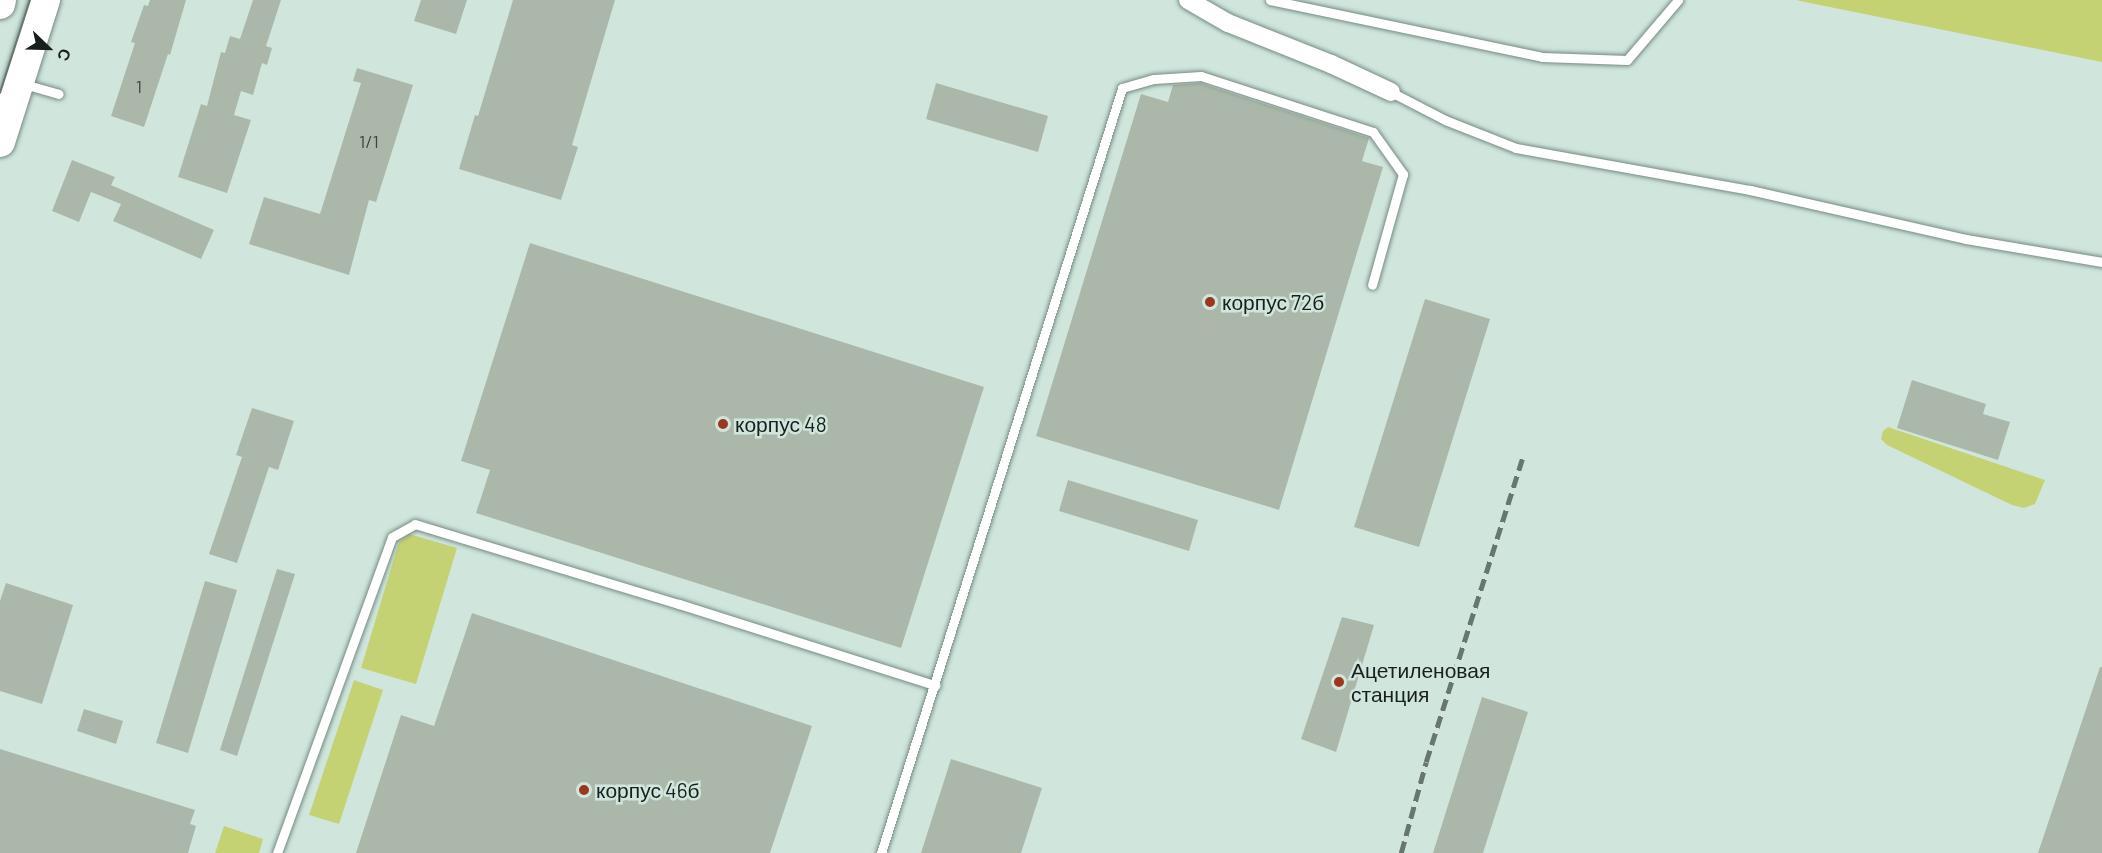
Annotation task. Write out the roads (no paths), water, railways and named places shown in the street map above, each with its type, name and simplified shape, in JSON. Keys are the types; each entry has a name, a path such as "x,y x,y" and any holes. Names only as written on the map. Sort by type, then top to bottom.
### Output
{"main road":[{"path":"2,131 45,0"}],"street":[{"path":"1193,0 1228,22 1331,64 1390,92"}],"lane":[{"path":"1270,0 1542,57 1627,60 1677,0"},
{"path":"881,853 1122,88 1154,79 1201,76 1373,132 1403,174 1372,285"},
{"path":"19,82 59,94"},
{"path":"1390,92 1445,120 1516,148 1750,190 1966,239 2102,262"},
{"path":"277,853 392,537 415,524 679,603 935,685"}],"tram line":[{"path":"0,93 30,0"}],"railway":[{"path":"1401,853 1426,762 1522,459"}],"place":[{"name":"корпус 72б","path":"1210,302"},
{"name":"корпус 48","path":"723,424"},
{"name":"Ацетиленовая станция","path":"1339,682"},
{"name":"корпус 46б","path":"584,790"}]}
